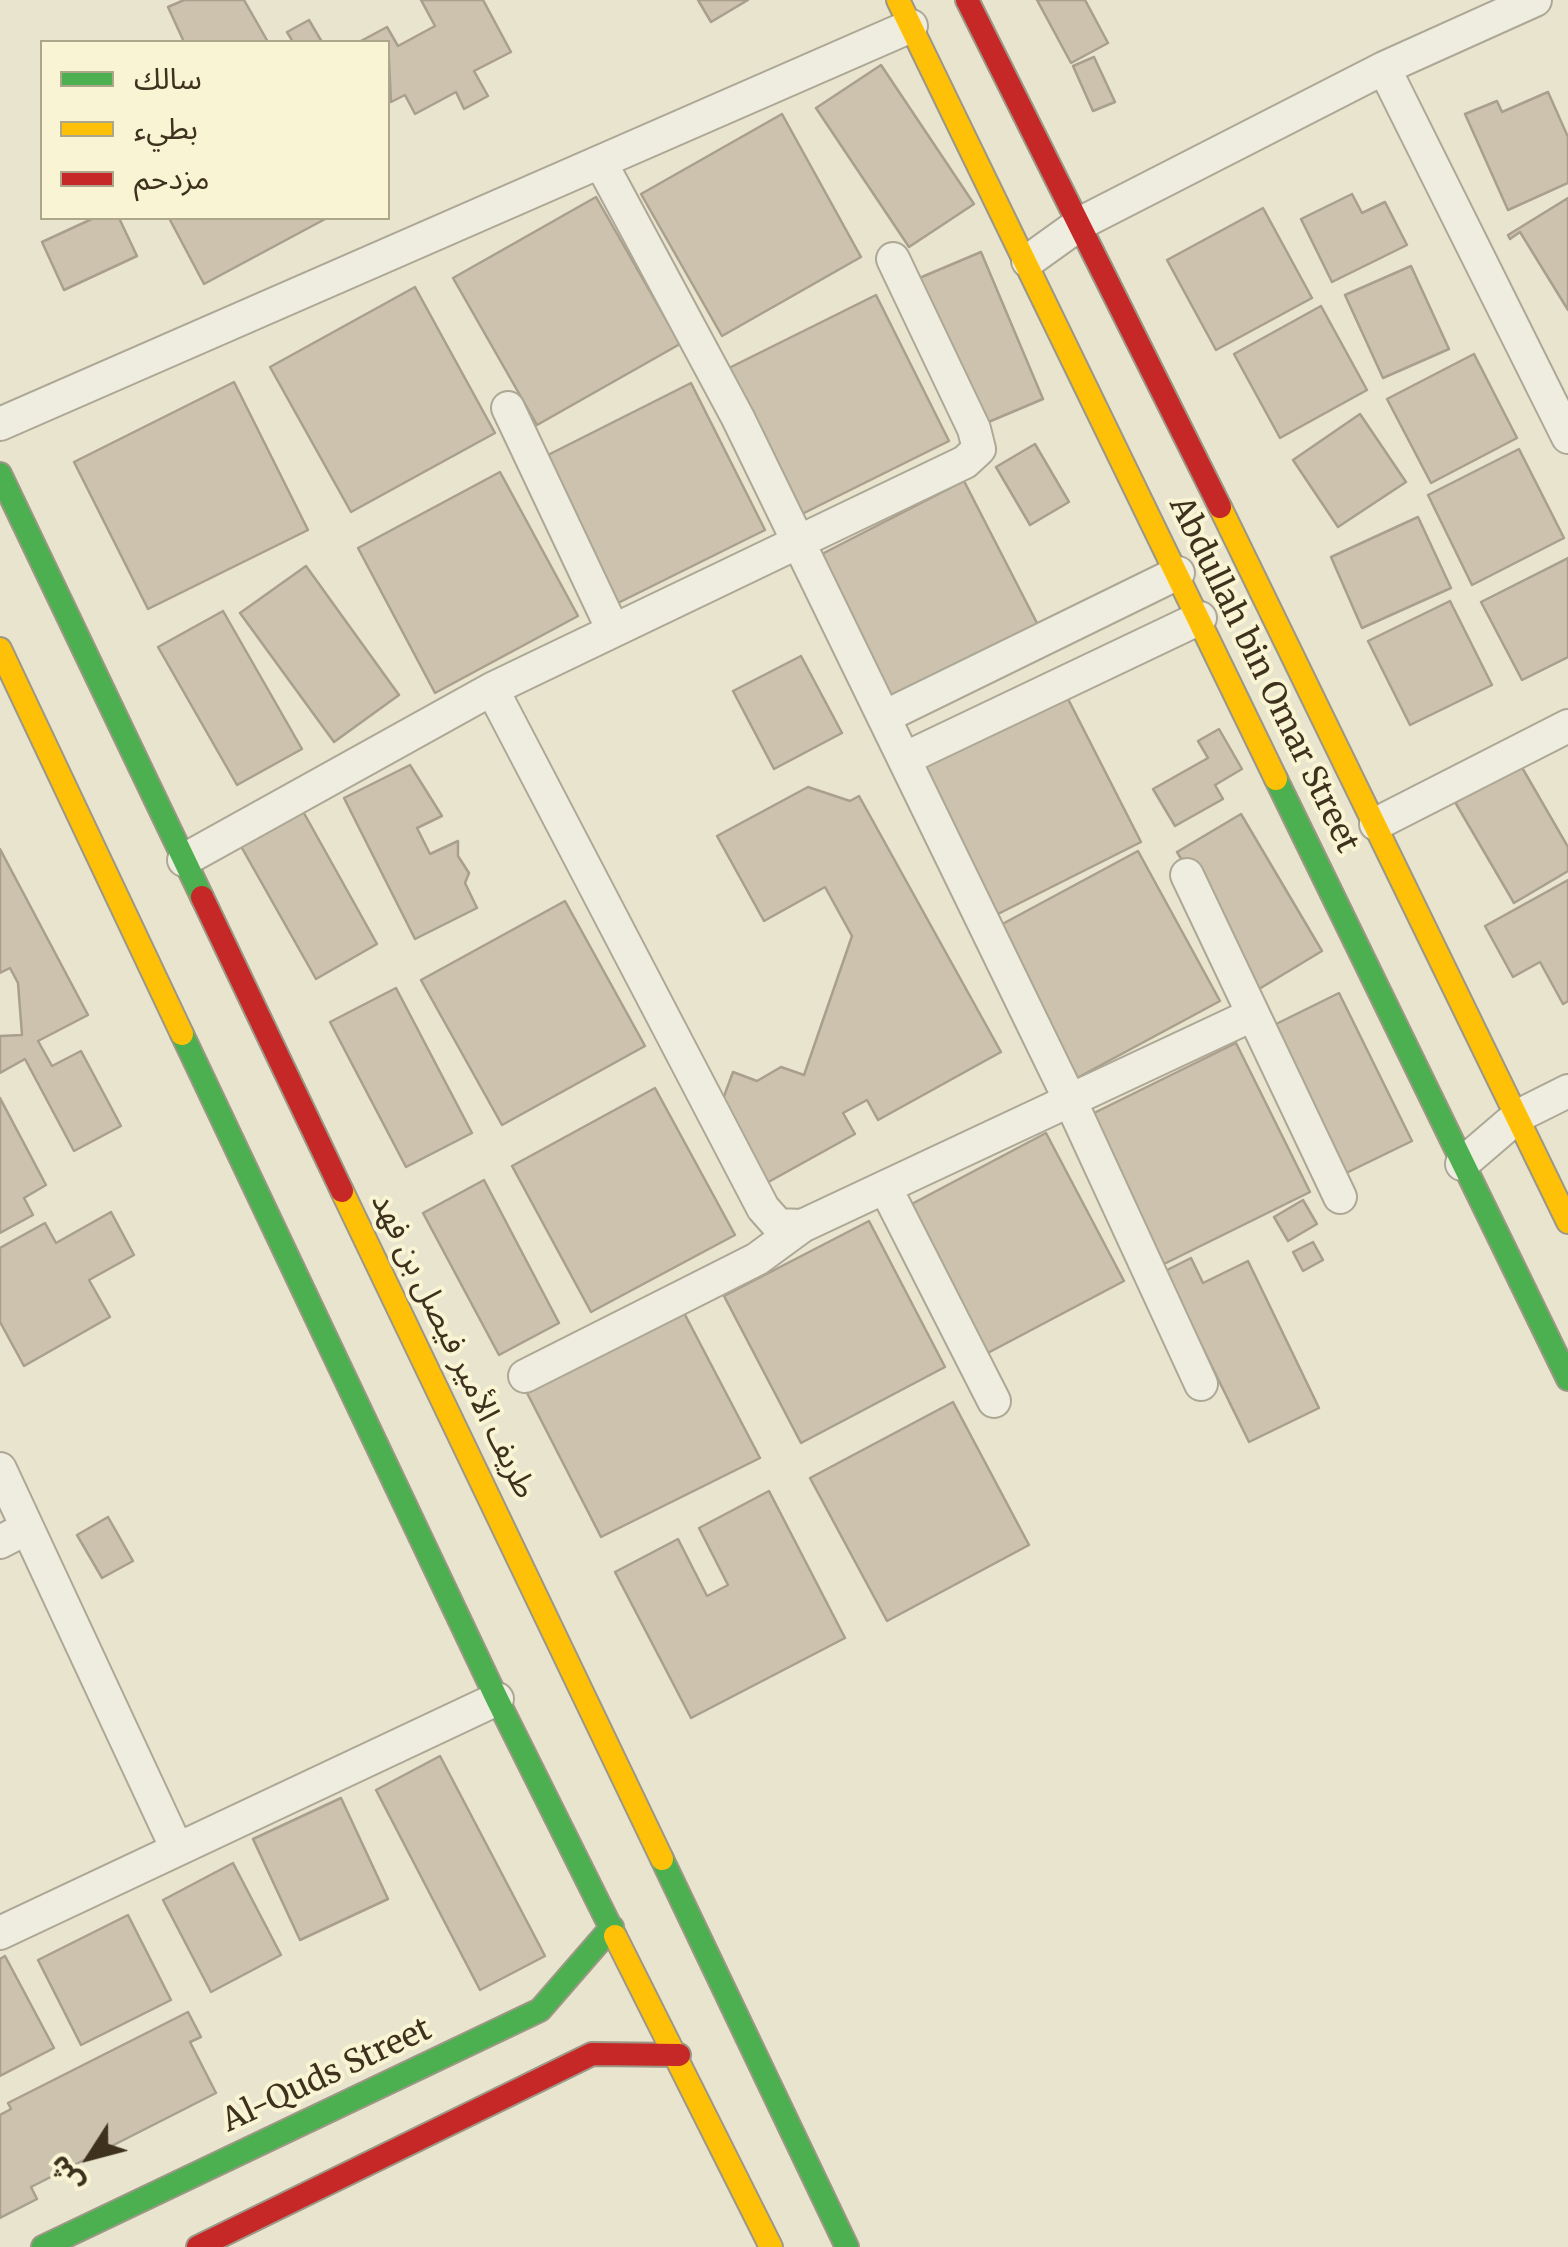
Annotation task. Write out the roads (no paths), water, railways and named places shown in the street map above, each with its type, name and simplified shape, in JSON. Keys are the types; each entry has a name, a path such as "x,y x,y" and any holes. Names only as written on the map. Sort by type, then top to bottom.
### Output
{"street":[{"name":"Abdullah bin Omar Street","path":"967,0 1081,222 1568,1222"},
{"path":"1028,261 1081,222 1384,68 1535,0"},
{"name":"Abdullah bin Omar Street","path":"905,13 1568,1379"},
{"path":"0,424 602,165 905,13"},
{"path":"1384,68 1558,385 1568,437"},
{"path":"602,165 738,418 1070,1100 1201,1384"},
{"path":"184,860 492,689 612,628 965,462 979,450 974,429 894,259"},
{"path":"508,408 612,628"},
{"name":"طريف الأمير فيصل بن فهد","path":"0,474 847,2247"},
{"path":"884,717 1178,573"},
{"path":"904,759 1200,618"},
{"path":"1074,624 1094,668"},
{"path":"0,649 497,1699 770,2247"},
{"path":"492,689 763,1208 778,1225 802,1226"},
{"path":"1376,824 1568,726"},
{"path":"1187,874 1340,1197"},
{"path":"525,1376 757,1259 802,1226 1252,1015"},
{"path":"1462,1164 1518,1116 1568,1092"},
{"path":"885,1187 994,1400"},
{"path":"0,1470 14,1535 176,1848"},
{"path":"0,1934 497,1699"},
{"name":"Al-Quds Street","path":"44,2247 540,2010 612,1928"},
{"path":"198,2247 592,2054 678,2056"}]}
